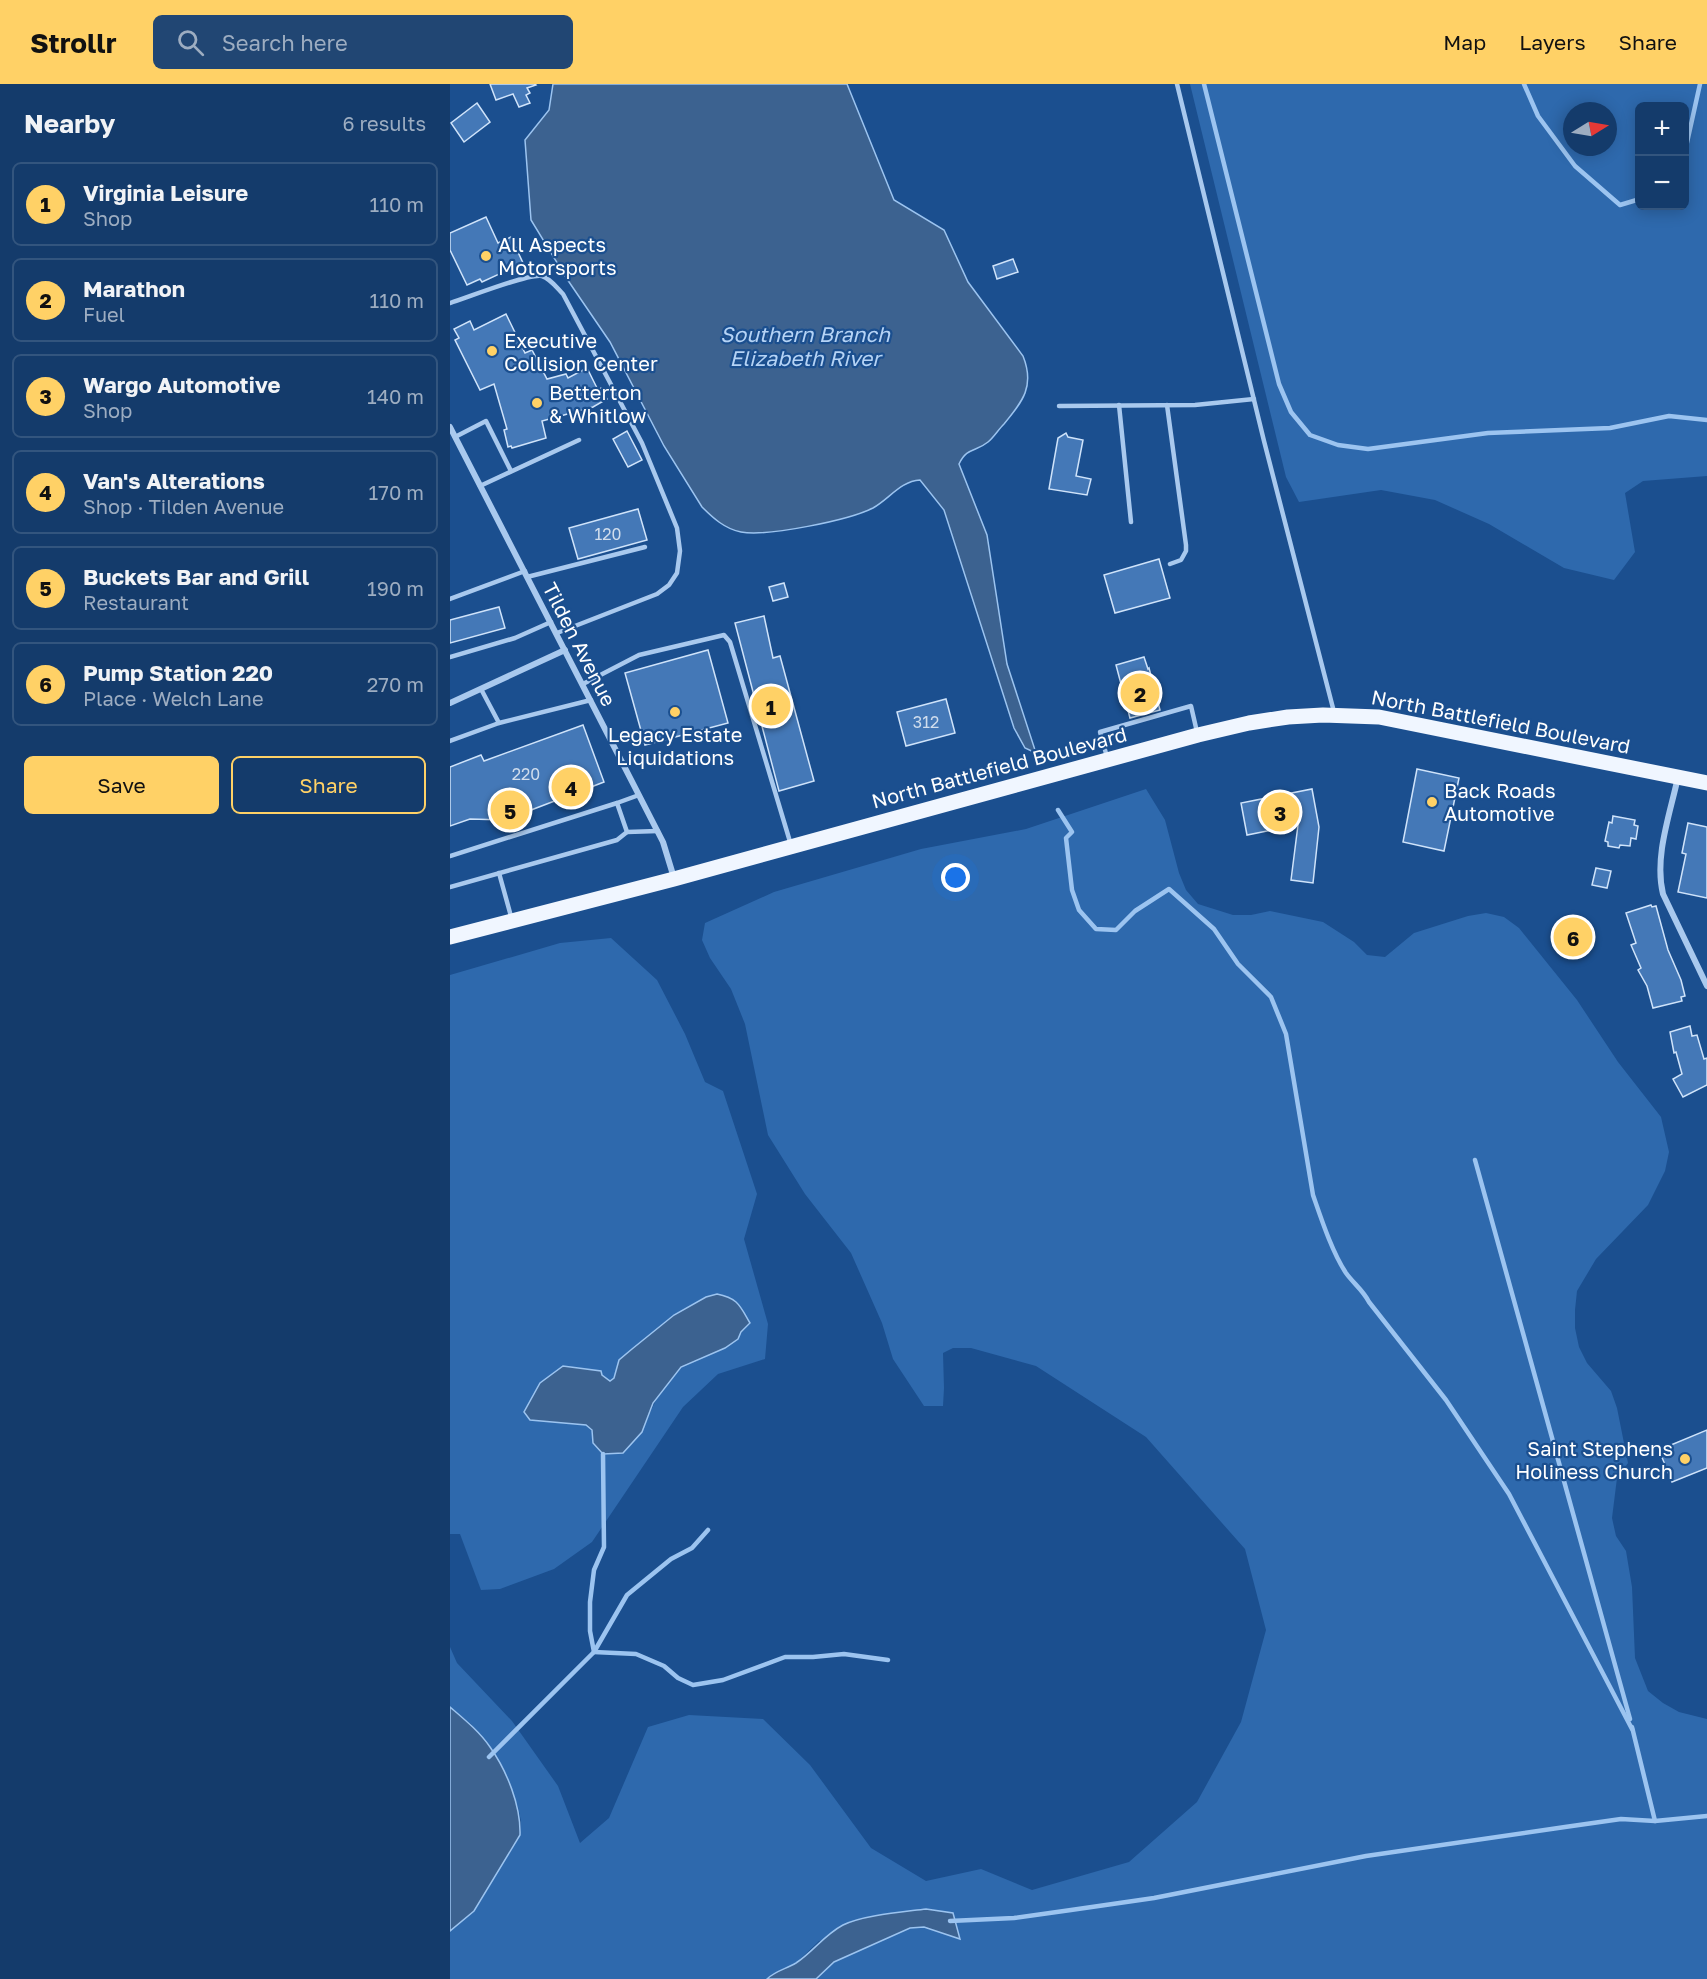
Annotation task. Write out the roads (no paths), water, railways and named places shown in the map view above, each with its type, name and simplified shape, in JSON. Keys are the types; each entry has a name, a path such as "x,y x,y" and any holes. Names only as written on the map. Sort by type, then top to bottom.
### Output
{"main road":[{"name":"North Battlefield Boulevard","path":"450,937 674,879 1198,735 1278,719 1335,715 1379,717 1707,783"}],"street":[{"name":"Tilden Avenue","path":"450,427 658,831 674,879"},
{"path":"450,703 565,650"},
{"path":"1678,777 1661,865 1660,883 1663,894 1707,986"}],"lane":[{"path":"1177,84 1254,399 1335,715"},
{"path":"450,303 524,278 540,276 551,281 563,294 642,443 677,528 680,551 677,573 669,585 657,594 557,633"},
{"path":"1059,406 1195,405 1254,399"},
{"path":"1119,405 1131,522"},
{"path":"1167,405 1186,545 1186,551 1181,560 1170,564"},
{"path":"455,437 486,421 512,471"},
{"path":"480,486 579,440"},
{"path":"450,599 526,574 645,547"},
{"path":"450,657 514,638 551,622"},
{"path":"583,684 639,654 724,635 730,642 792,846"},
{"path":"481,689 499,723"},
{"path":"450,741 499,723 591,700"},
{"path":"1107,760 1100,732 1191,706 1198,735"},
{"path":"450,856 639,795"},
{"path":"617,803 627,832"},
{"path":"450,887 617,840 627,832 658,831"},
{"path":"499,873 512,921"}],"water":[{"name":"Southern Branch Elizabeth River","path":"553,84 847,84 894,200 944,230 968,282 1023,356 1028,376 1022,400 990,440 965,455 959,464 987,535 1007,664 1036,753 1025,748 1014,728 944,510 920,480 907,484 862,513 788,530 753,533 735,531 720,523 702,507 664,446 610,342 567,279 531,220 525,140 549,110"},
{"path":"717,1294 734,1300 750,1323 738,1339 725,1348 681,1367 653,1403 642,1432 623,1453 603,1454 593,1443 592,1430 586,1425 530,1420 524,1412 540,1383 563,1366 601,1371 602,1375 610,1381 614,1378 619,1360 632,1349 674,1315 706,1297"},
{"path":"450,1707 481,1736 502,1767 512,1789 518,1812 520,1835 474,1911 450,1931"},
{"path":"926,1909 953,1913 960,1939 924,1927 910,1928 834,1962 816,1979 767,1979 796,1963 843,1925 872,1916"}],"waterway":[{"path":"1204,84 1279,384 1291,412 1310,435 1338,445 1368,449 1488,433 1610,428 1669,416 1707,420"},
{"path":"1524,84 1538,116 1575,166 1620,205 1635,200"},
{"path":"1689,134 1700,84"},
{"path":"1058,810 1072,832 1066,838 1072,890 1079,910 1096,929 1116,930 1135,911 1169,889 1214,929 1238,964 1271,997 1286,1034 1313,1195 1336,1255 1349,1277 1446,1400 1509,1494 1632,1729"},
{"path":"1475,1160 1630,1719"},
{"path":"594,1652 590,1631 590,1602 594,1570 604,1547 603,1454"},
{"path":"489,1757 594,1652 627,1595 671,1559 692,1548 708,1530"},
{"path":"594,1652 636,1654 664,1666 678,1678 693,1685 723,1680 785,1657 844,1654 888,1660"},
{"path":"1632,1727 1655,1821"},
{"path":"950,1921 1014,1918 1154,1898 1366,1856 1621,1819 1655,1821 1707,1816"}],"place":[{"name":"All Aspects Motorsports","path":"486,256"},
{"name":"Executive Collision Center","path":"492,351"},
{"name":"Betterton & Whitlow","path":"537,403"},
{"name":"Marathon","path":"1140,693"},
{"name":"Virginia Leisure","path":"771,706"},
{"name":"Legacy Estate Liquidations","path":"675,712"},
{"name":"Van's Alterations","path":"571,787"},
{"name":"Back Roads Automotive","path":"1432,802"},
{"name":"Buckets Bar and Grill","path":"510,810"},
{"name":"Wargo Automotive","path":"1280,812"},
{"name":"Pump Station 220","path":"1573,937"},
{"name":"Saint Stephens Holiness Church","path":"1685,1459"}]}
